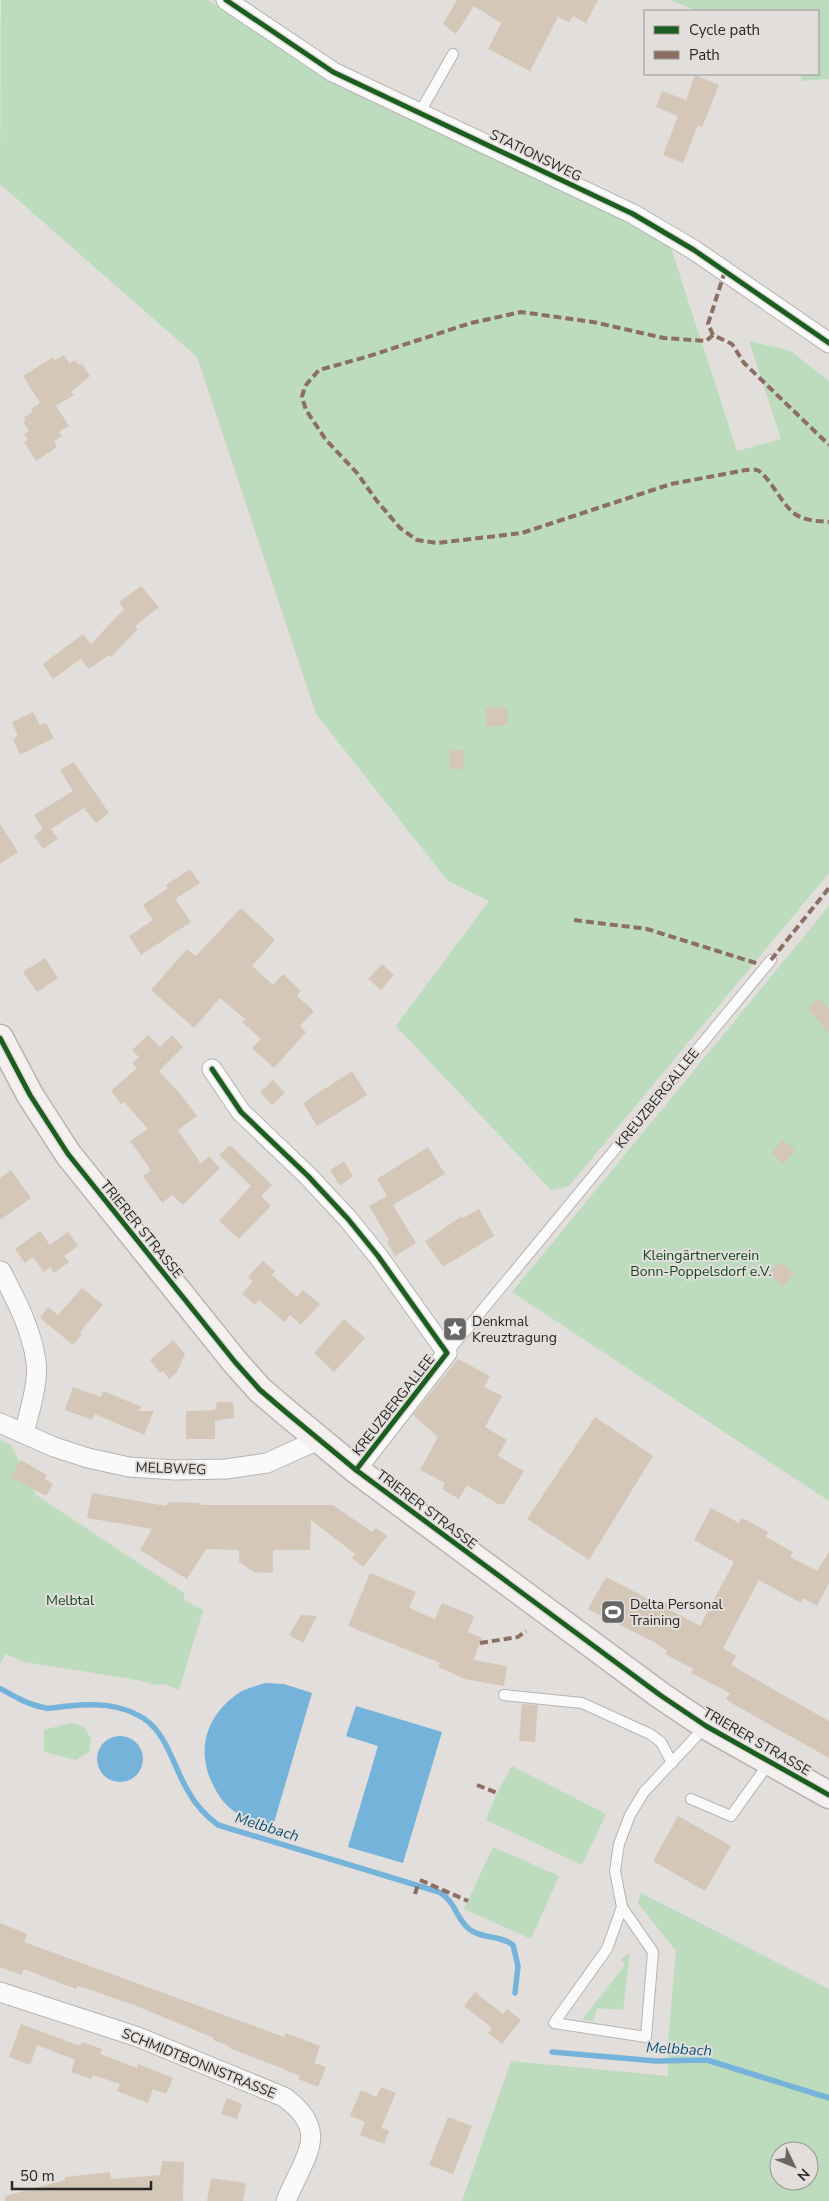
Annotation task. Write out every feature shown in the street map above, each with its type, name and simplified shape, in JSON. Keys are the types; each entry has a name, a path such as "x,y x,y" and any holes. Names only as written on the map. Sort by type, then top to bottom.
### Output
{"street":[{"name":"STATIONSWEG","path":"226,0 333,72 633,214 694,250 829,343"},
{"name":"TRIERER STRASSE","path":"0,1038 30,1094 86,1178 235,1362 260,1390 356,1470 585,1641 706,1726 829,1795"},
{"path":"212,1070 241,1112 308,1176 348,1219 378,1256 447,1353"},
{"path":"1,1271 26,1320 36,1363 32,1399 24,1434"},
{"name":"KREUZBERGALLEE","path":"356,1470 447,1353"},
{"name":"MELBWEG","path":"0,1423 54,1447 88,1458 130,1467 175,1470 226,1469 267,1464 318,1440"},
{"name":"SCHMIDTBONNSTRASSE","path":"0,1992 138,2037 284,2097 306,2117 311,2136 311,2142 286,2201"}],"lane":[{"path":"420,112 453,54"},
{"name":"KREUZBERGALLEE","path":"447,1353 771,960"},
{"path":"504,1694 582,1703 650,1734 661,1742 672,1763"},
{"path":"622,1907 607,1949 554,2023 646,2037 653,1952 622,1907 615,1871 619,1844 630,1815 644,1792 706,1726"},
{"path":"691,1799 731,1816 769,1762"}],"green space":[{"path":"1,0 208,0 328,77 669,242 737,451 781,439 749,341 791,351 829,381 829,873 569,1186 551,1190 396,1026 489,901 448,881 316,714 197,357 0,184"},
{"path":"670,0 829,0 829,79 803,81 799,75 819,75 819,10 695,10"},
{"name":"Kleingärtnerverein Bonn-Poppelsdorf e.V.","path":"829,906 829,1501 512,1292"},
{"name":"Melbtal","path":"0,1440 11,1445 36,1495 184,1593 184,1600 203,1610 179,1690 165,1684 156,1685 132,1679 24,1662 6,1654 0,1664"},
{"path":"70,1723 83,1726 91,1738 89,1752 76,1760 44,1752 44,1730"},
{"path":"512,1766 606,1814 582,1865 486,1820 497,1793"},
{"path":"493,1847 559,1876 531,1939 464,1909"},
{"path":"641,1893 829,1989 829,2201 462,2201 511,2061 668,2076 668,2042 676,1951 638,1903"},
{"path":"630,1953 623,2010 597,2008 593,2021 582,2020 625,1965 621,1959"}],"water":[{"path":"265,1683 284,1684 312,1693 273,1826 246,1817 228,1807 220,1798 213,1785 205,1758 207,1733 219,1711 240,1692"},
{"path":"356,1706 442,1732 403,1863 348,1847 378,1746 346,1736"},
{"path":"120,1736 133,1740 139,1746 143,1759 139,1772 133,1778 120,1782 107,1778 101,1772 97,1759 101,1746 107,1740"}],"building":[{"path":"457,0 598,0 586,23 573,16 569,22 558,17 530,71 488,49 501,23 474,6 456,34 443,24"},
{"path":"695,75 719,85 702,127 698,125 683,163 663,155 678,116 656,107 662,91 686,100"},
{"path":"64,355 69,363 75,360 79,365 82,364 90,376 71,392 74,395 56,406 69,426 59,432 62,436 54,441 57,447 36,461 24,442 28,440 24,434 29,431 23,422 26,420 24,417 33,412 31,409 40,403 23,376 53,357 55,360"},
{"path":"141,586 159,607 135,626 138,629 111,657 109,655 89,669 81,659 53,679 43,664 83,634 91,644 124,609 119,602"},
{"path":"507,707 508,725 487,727 485,708"},
{"path":"33,712 40,725 46,723 54,738 20,755 13,739 18,736 12,722"},
{"path":"450,750 464,750 464,769 450,769"},
{"path":"74,762 109,813 96,823 84,808 51,829 58,839 43,849 34,836 43,829 34,815 73,791 60,770"},
{"path":"0,824 18,852 0,864"},
{"path":"190,869 200,883 175,899 166,885"},
{"path":"168,888 191,922 141,955 129,936 153,920 143,905"},
{"path":"241,908 275,940 252,966 273,985 283,974 301,991 297,996 314,1011 300,1026 306,1032 274,1068 252,1048 261,1039 242,1022 245,1019 220,998 194,1028 151,990 187,949 196,956"},
{"path":"45,958 58,978 37,992 23,972"},
{"path":"382,964 394,975 381,990 368,979"},
{"path":"819,998 829,1009 829,1034 807,1008"},
{"path":"148,1035 160,1047 172,1035 183,1047 159,1071 197,1116 178,1130 201,1164 209,1156 220,1168 183,1205 172,1195 162,1203 143,1176 151,1170 130,1141 148,1129 124,1102 121,1104 111,1091 137,1068 132,1063 139,1057 132,1050"},
{"path":"352,1071 367,1095 317,1126 303,1103"},
{"path":"273,1080 285,1093 272,1105 260,1092"},
{"path":"783,1140 795,1150 784,1164 771,1153"},
{"path":"230,1145 272,1185 261,1196 271,1206 239,1239 219,1221 251,1186 219,1155"},
{"path":"428,1147 445,1174 393,1205 416,1243 395,1256 387,1242 389,1240 369,1206 387,1196 377,1179"},
{"path":"344,1161 353,1176 340,1186 330,1170"},
{"path":"11,1170 31,1198 0,1220 0,1178"},
{"path":"479,1209 494,1236 443,1267 425,1241 462,1216 463,1218"},
{"path":"40,1231 50,1245 68,1232 78,1246 64,1256 69,1262 54,1273 50,1267 44,1272 33,1257 25,1263 15,1249"},
{"path":"263,1261 275,1271 272,1275 297,1297 303,1290 320,1304 301,1325 290,1315 284,1322 259,1300 255,1305 242,1294 253,1281 248,1277"},
{"path":"778,1262 794,1273 784,1286 769,1275"},
{"path":"82,1288 103,1305 80,1332 82,1334 73,1345 40,1318 48,1307 58,1315"},
{"path":"344,1319 365,1338 334,1372 314,1353"},
{"path":"173,1340 185,1354 177,1372 169,1379 163,1371 160,1373 150,1360"},
{"path":"458,1359 490,1376 484,1387 502,1396 485,1427 507,1440 498,1456 524,1471 504,1504 498,1504 467,1485 459,1499 442,1489 445,1483 420,1470 438,1437 413,1415"},
{"path":"73,1387 101,1397 103,1391 142,1407 138,1411 154,1411 144,1435 95,1414 92,1420 65,1410"},
{"path":"217,1402 233,1402 234,1418 215,1421 215,1439 186,1439 186,1411 215,1410"},
{"path":"595,1417 653,1456 589,1560 527,1519"},
{"path":"21,1460 47,1475 45,1479 53,1484 46,1496 11,1477"},
{"path":"92,1493 166,1506 169,1502 201,1503 201,1505 333,1505 372,1532 376,1528 387,1536 363,1567 352,1558 355,1554 311,1520 310,1550 273,1550 273,1573 254,1572 239,1562 239,1550 206,1549 187,1579 140,1550 152,1529 87,1518"},
{"path":"711,1508 739,1523 742,1518 768,1532 766,1537 793,1552 790,1557 817,1571 829,1552 829,1583 817,1606 803,1598 801,1603 759,1580 723,1648 736,1656 731,1665 829,1721 829,1758 735,1705 726,1699 730,1693 691,1673 693,1669 665,1654 667,1651 654,1642 588,1609 606,1577 656,1603 658,1599 672,1607 670,1610 700,1626 734,1562 694,1540"},
{"path":"370,1573 416,1592 409,1608 435,1619 442,1603 474,1616 468,1632 482,1638 473,1660 507,1666 504,1686 465,1679 438,1667 440,1663 348,1626"},
{"path":"301,1615 317,1616 303,1643 289,1635"},
{"path":"522,1704 538,1705 535,1742 519,1741"},
{"path":"678,1816 731,1846 705,1891 653,1861"},
{"path":"0,1923 27,1934 24,1942 284,2037 286,2033 320,2046 314,2063 326,2067 318,2087 298,2079 300,2076 229,2048 229,2046 213,2040 214,2038 134,2005 85,1988 77,1986 76,1989 24,1969 21,1975 0,1967"},
{"path":"475,1992 503,2014 507,2009 521,2020 502,2044 488,2033 492,2028 464,2006"},
{"path":"21,2024 80,2046 82,2042 102,2049 100,2054 137,2068 138,2064 173,2078 166,2094 153,2089 148,2103 117,2091 120,2084 93,2075 91,2079 71,2072 75,2060 37,2045 30,2065 9,2057"},
{"path":"381,2087 396,2093 381,2128 389,2131 384,2144 360,2135 365,2122 350,2116 361,2090 376,2097"},
{"path":"227,2098 242,2104 237,2119 221,2114"},
{"path":"448,2117 472,2126 453,2174 429,2165"},
{"path":"162,2161 184,2162 183,2201 5,2201 5,2196 65,2180 65,2177 110,2172 111,2179 160,2175"},
{"path":"211,2178 246,2183 243,2201 207,2201"}],"waterway":[{"name":"Melbbach","path":"1,1689 40,1707 98,1705 116,1707 134,1713 143,1718 158,1733 191,1796 201,1810 218,1825 439,1892 449,1900 469,1929 513,1945 518,1966 515,1993"},
{"name":"Melbbach","path":"552,2052 656,2061 707,2060 829,2098"}],"marked path":[{"path":"725,271 708,324 713,335 732,344 744,363 829,445"},
{"path":"713,335 706,341 664,338 593,322 521,312 471,323 319,370 305,386 302,397 306,410 326,440 357,473 400,528 417,540 437,543 522,533 671,484 746,470 757,470 762,473 785,504 795,514 807,519 829,522"},
{"path":"771,960 829,888"},
{"path":"574,920 647,929 759,964"},
{"path":"480,1643 518,1637 526,1631"},
{"path":"477,1785 497,1793"},
{"path":"420,1880 468,1901"},
{"path":"415,1894 418,1884"}],"cycle path":[{"path":"226,0 333,72 633,214 694,250 829,343"},
{"path":"0,1038 30,1095 68,1154 235,1362 260,1390 356,1470 660,1695 706,1726 829,1795"},
{"path":"212,1069 241,1112 308,1176 348,1219 378,1256 447,1353 356,1470"}],"place":[{"name":"Denkmal Kreuztragung","path":"455,1329"},
{"name":"Delta Personal Training","path":"613,1612"}]}
